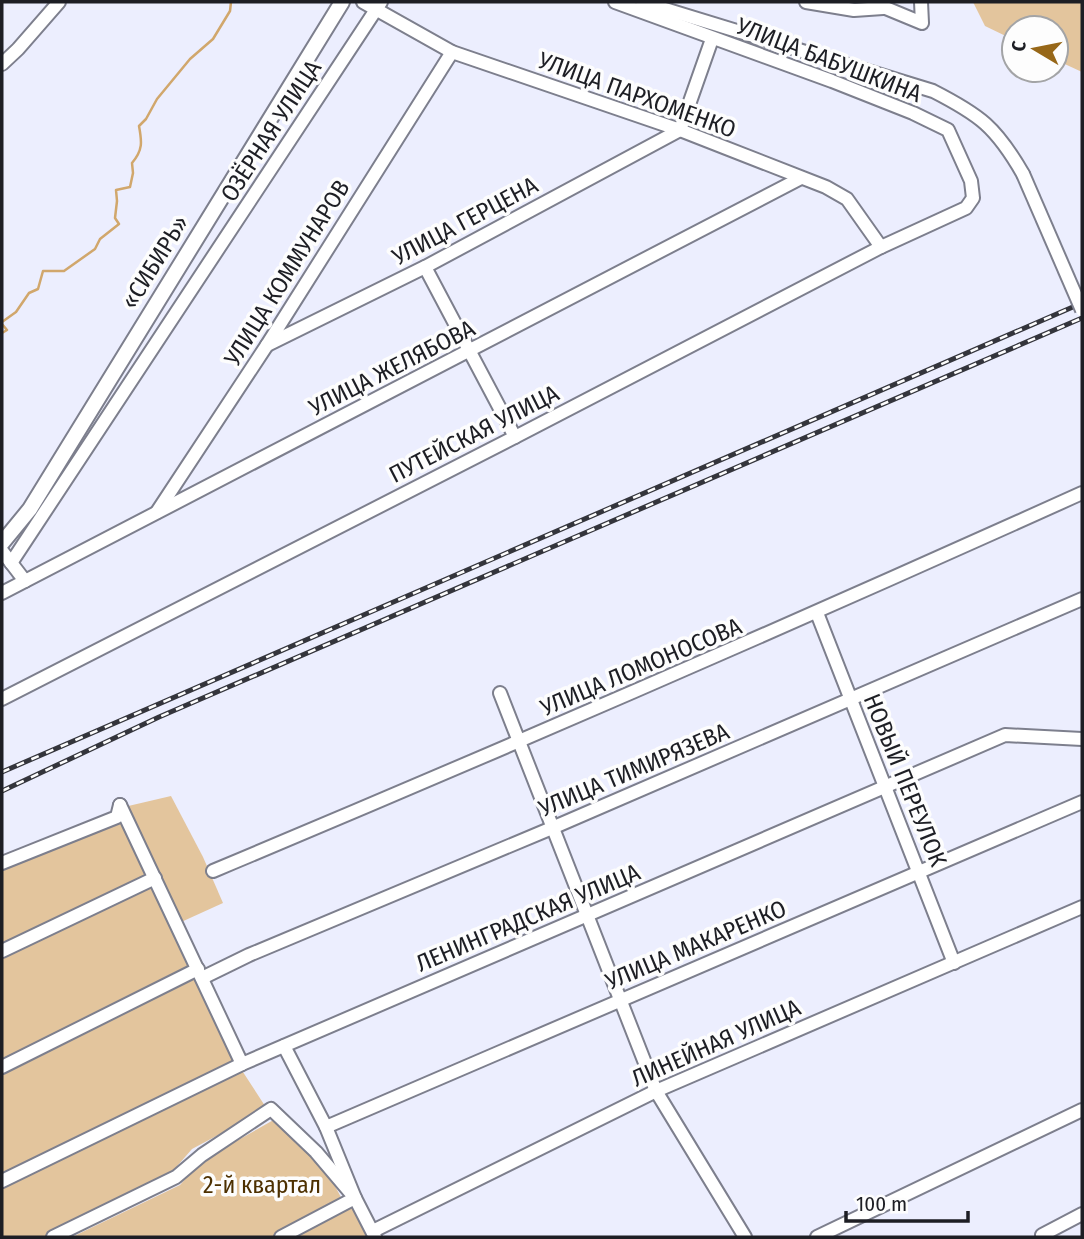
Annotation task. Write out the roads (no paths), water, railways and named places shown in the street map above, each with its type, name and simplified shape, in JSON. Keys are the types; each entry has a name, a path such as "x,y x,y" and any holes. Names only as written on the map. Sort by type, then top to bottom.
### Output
{"main road":[{"name":"«СИБИРЬ»","path":"2,543 30,509 342,2"}],"street":[{"path":"2,64 58,2"},
{"name":"УЛИЦА ПАРХОМЕНКО","path":"363,2 379,6 452,52 680,130 826,187 847,199 881,247"},
{"name":"УЛИЦА БАБУШКИНА","path":"615,2 913,113 948,130 971,181 972,198 966,208"},
{"path":"642,2 933,91 960,104 990,125 1010,151 1023,174 1082,310"},
{"path":"806,2 854,10 878,5 922,23 921,2"},
{"name":"ОЗЁРНАЯ УЛИЦА","path":"11,563 379,6"},
{"path":"680,130 712,39"},
{"name":"УЛИЦА КОММУНАРОВ","path":"154,515 267,345 452,52"},
{"name":"УЛИЦА ГЕРЦЕНА","path":"267,345 425,267 680,130"},
{"name":"УЛИЦА ЖЕЛЯБОВА","path":"2,593 801,178"},
{"name":"ПУТЕЙСКАЯ УЛИЦА","path":"2,699 515,438 881,247 966,208"},
{"path":"425,267 515,438"},
{"name":"УЛИЦА ЛОМОНОСОВА","path":"213,871 519,743 817,613 1082,493"},
{"path":"2,551 25,581"},
{"name":"УЛИЦА ТИМИРЯЗЕВА","path":"2,1067 200,973 552,828 1082,599"},
{"name":"НОВЫЙ ПЕРЕУЛОК","path":"817,613 954,963"},
{"path":"500,693 656,1091 744,1237"},
{"name":"ЛЕНИНГРАДСКАЯ УЛИЦА","path":"2,1181 242,1064 1005,735 1082,739"},
{"name":"УЛИЦА МАКАРЕНКО","path":"326,1127 1082,802"},
{"path":"2,863 117,817 120,805 242,1064"},
{"path":"2,951 155,878"},
{"name":"ЛИНЕЙНАЯ УЛИЦА","path":"374,1234 656,1091 1082,907"},
{"path":"284,1046 326,1127 355,1198 374,1234"},
{"path":"53,1237 176,1177 202,1155 271,1109 316,1152 355,1198"},
{"path":"817,1237 842,1232 1082,1110"},
{"path":"281,1237 355,1198"},
{"path":"1042,1235 1082,1214"}],"waterway":[{"path":"2,322 16,312 29,293 38,289 43,271 64,271 95,249 100,239 119,224 115,218 116,190 130,187 132,163 141,146 139,126 190,59 213,39 230,11 231,2"},
{"path":"2,324 7,330 2,333"}],"railway":[{"path":"2,772 1082,303"},
{"path":"2,791 159,717 1082,318"}],"park label":[{"name":"2-й квартал","path":"262,1185"}]}
